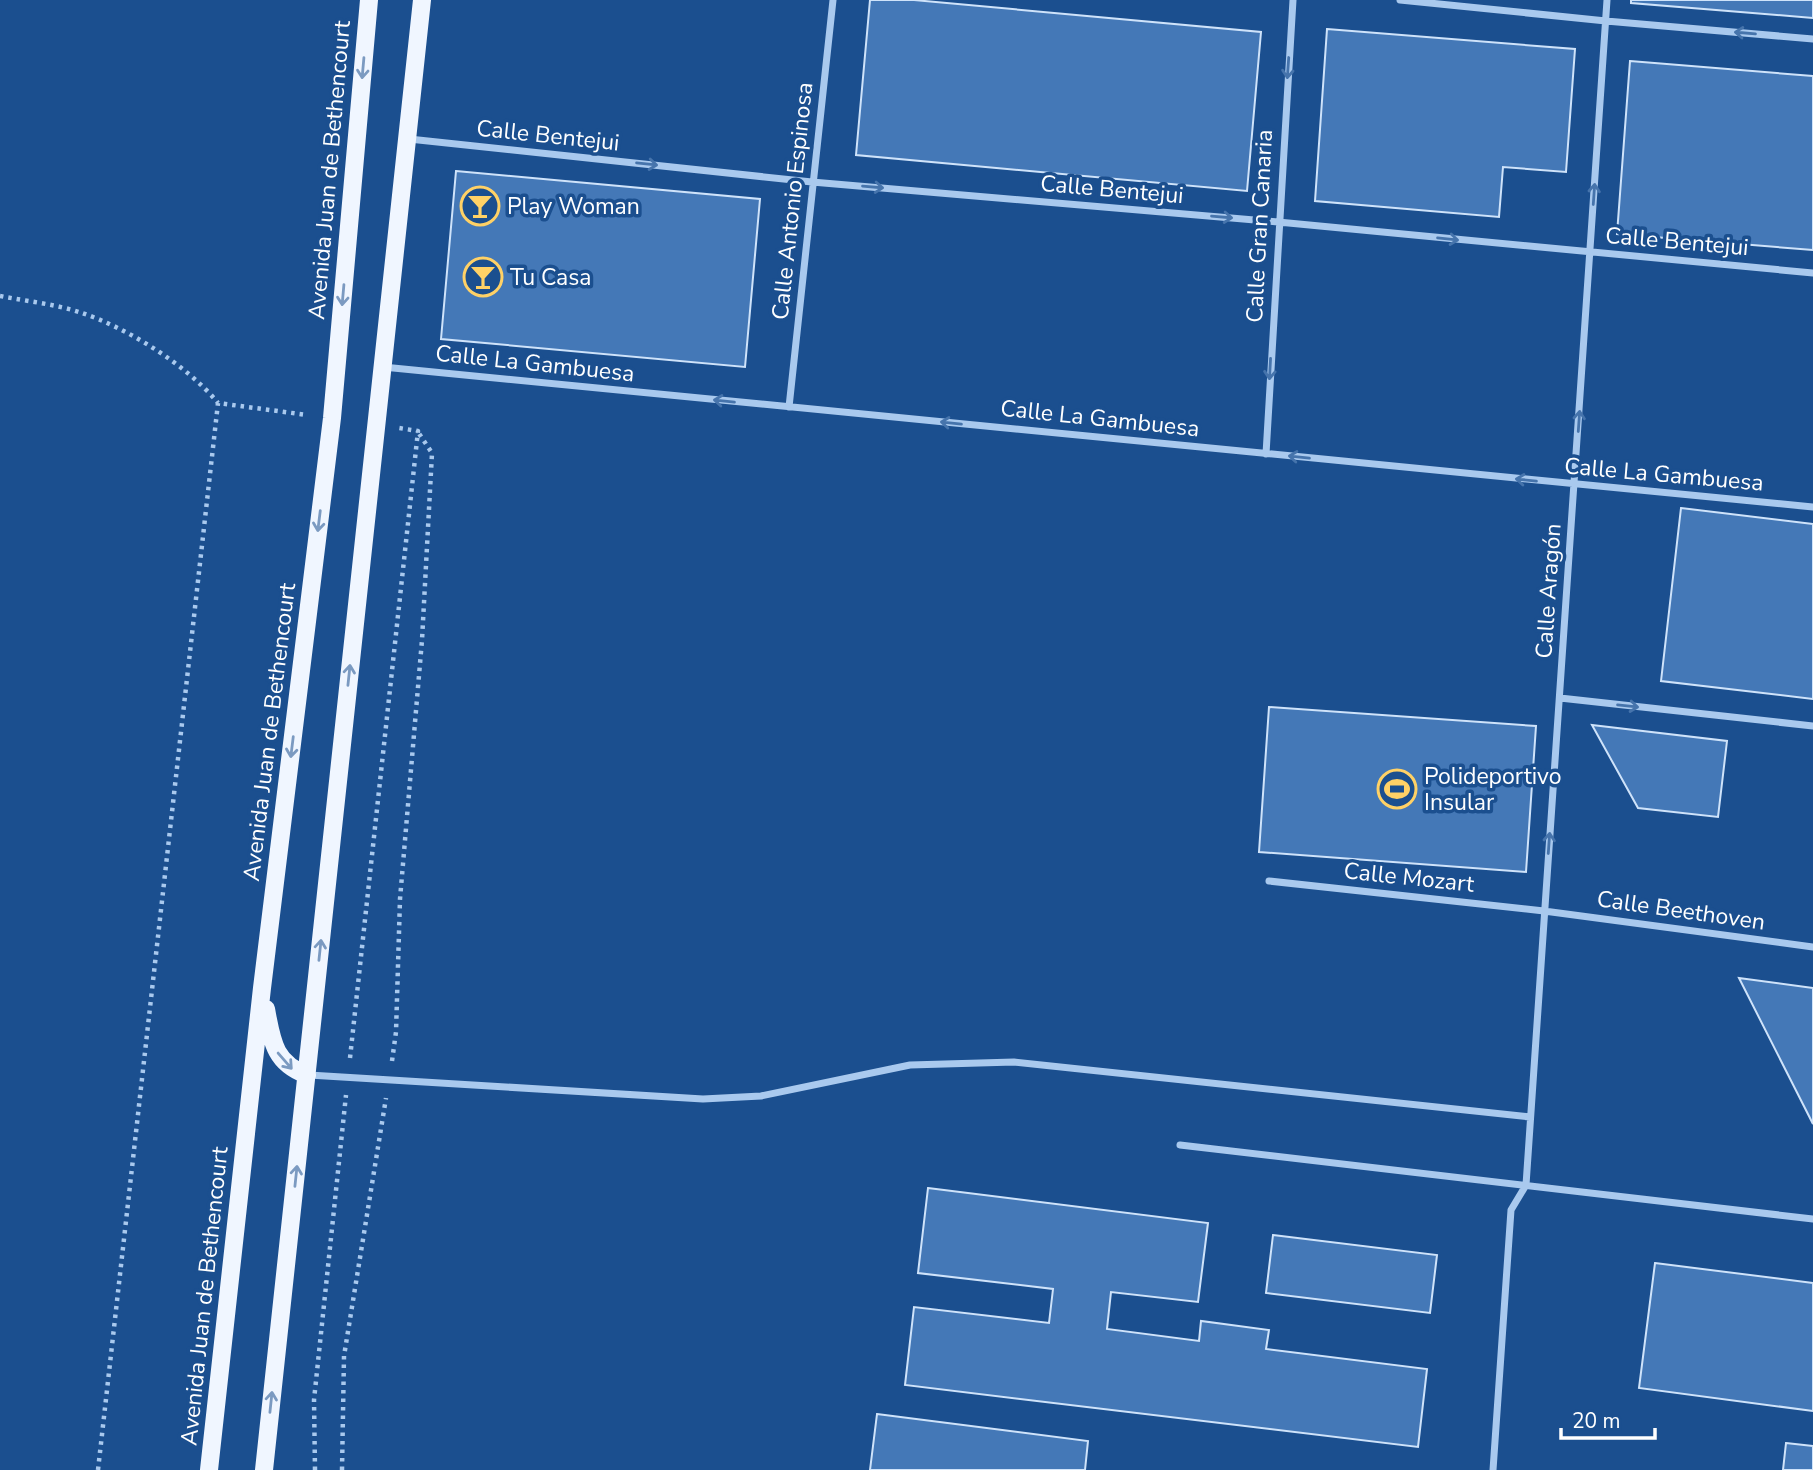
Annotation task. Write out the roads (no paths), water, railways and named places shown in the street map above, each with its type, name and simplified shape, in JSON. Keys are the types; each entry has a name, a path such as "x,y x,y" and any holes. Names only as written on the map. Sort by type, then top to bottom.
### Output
{"main road":[{"name":"Avenida Juan de Bethencourt","path":"209,1470 262,988 332,418 369,0"},
{"path":"264,1470 422,0"},
{"path":"262,988 271,1037 278,1055 292,1070 307,1075"}],"street":[{"name":"Calle Antonio Espinosa","path":"789,407 833,0"},
{"name":"Calle Gran Canaria","path":"1266,454 1293,0"},
{"path":"1400,0 1813,39"},
{"name":"Calle Aragón","path":"1525,1185 1607,0"},
{"name":"Calle Bentejui","path":"408,139 812,182 1278,222 1813,273"},
{"name":"Calle La Gambuesa","path":"383,367 1813,507"},
{"path":"1560,698 1813,726"},
{"name":"Calle Mozart","path":"1269,881 1544,911"},
{"name":"Calle Beethoven","path":"1544,911 1813,947"},
{"path":"307,1075 703,1099 761,1096 910,1065 1014,1062 1530,1117"},
{"path":"1180,1145 1813,1219"},
{"path":"1493,1470 1511,1210 1525,1185"}],"place":[{"name":"Play Woman","path":"480,206"},
{"name":"Tu Casa","path":"483,277"},
{"name":"Polideportivo Insular","path":"1397,789"}]}
